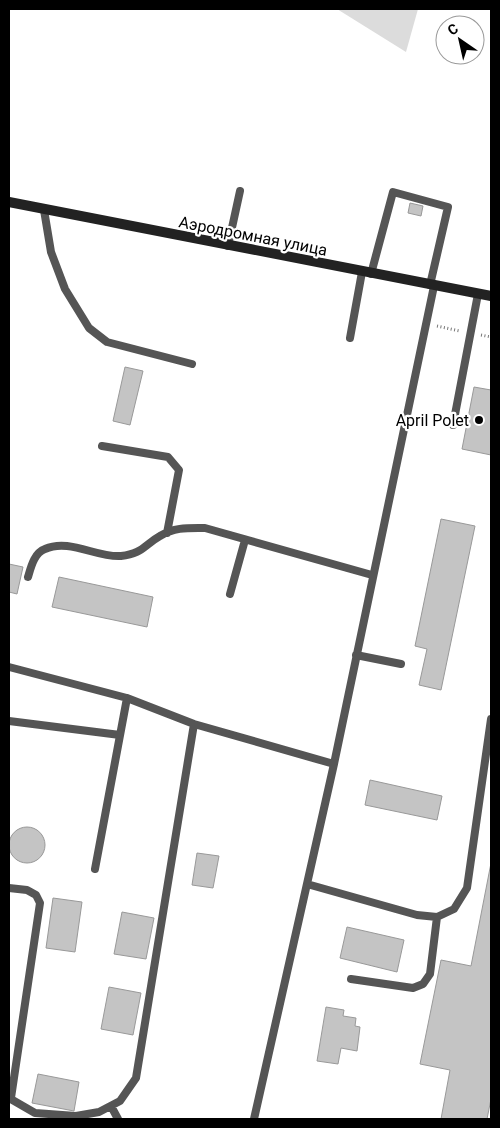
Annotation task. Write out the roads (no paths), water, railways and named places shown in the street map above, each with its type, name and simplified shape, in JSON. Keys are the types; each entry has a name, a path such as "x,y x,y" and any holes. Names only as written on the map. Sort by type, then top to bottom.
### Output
{"street":[{"name":"Аэродромная улица","path":"9,202 491,296"}],"lane":[{"path":"228,246 240,191"},
{"path":"254,1119 334,764 372,575 414,389 424,324 448,207 393,192 366,273 350,338"},
{"path":"44,210 51,252 65,289 89,328 107,342 192,364"},
{"path":"453,425 478,294"},
{"path":"102,446 168,457 174,462 179,470 167,533"},
{"path":"28,577 35,558 45,549 62,546 118,556 138,554 159,536 180,528 205,528 372,575"},
{"path":"230,594 245,540"},
{"path":"356,655 401,664"},
{"path":"9,667 127,698 194,724 334,764"},
{"path":"95,869 127,698"},
{"path":"307,884 418,915 437,917 454,909 467,888 491,719"},
{"path":"9,720 120,735"},
{"path":"9,888 27,890 36,895 40,903 10,1098 34,1116 76,1116 99,1112 120,1102 136,1078 194,724"},
{"path":"351,979 413,988 423,984 430,974 437,917"},
{"path":"111,1106 118,1119"}],"place":[{"name":"April Polet","path":"479,420"}]}
